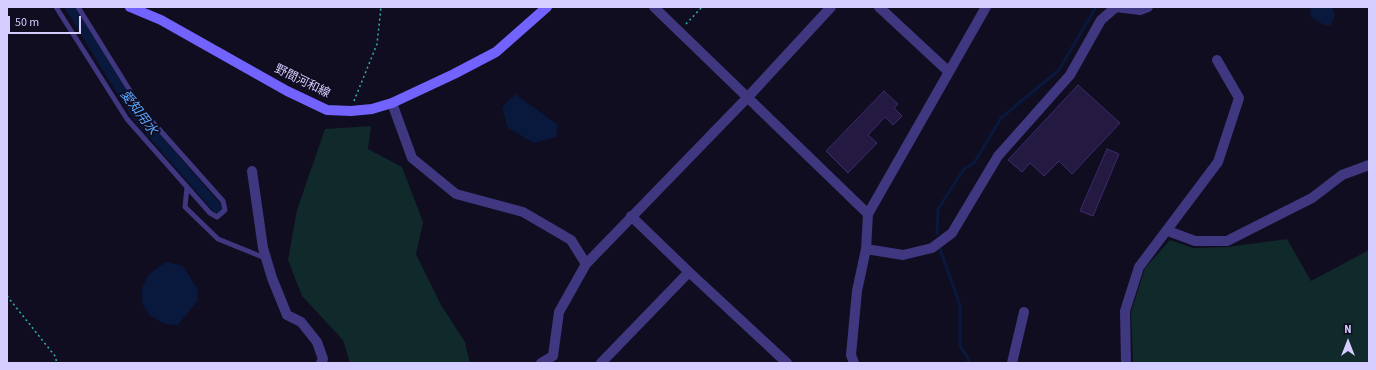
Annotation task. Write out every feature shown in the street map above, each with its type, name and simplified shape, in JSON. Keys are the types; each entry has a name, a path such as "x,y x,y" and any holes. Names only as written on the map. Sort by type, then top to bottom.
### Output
{"main road":[{"name":"野間河和線","path":"130,7 161,20 287,91 327,110 351,111 372,109 392,103 454,74 496,52 547,7"}],"street":[{"path":"654,7 868,214"},
{"path":"540,363 553,356 559,312 586,264 747,98 831,7"},
{"path":"879,7 949,72"},
{"path":"854,363 851,355 857,292 866,249 868,214 986,7"},
{"path":"866,249 903,255 932,248 952,233 998,156 1070,75 1101,20 1116,7 1140,10 1148,7"},
{"path":"1126,363 1125,312 1139,267 1168,231 1218,162 1239,98 1217,60"},
{"path":"392,103 412,158 456,194 523,212 571,240 586,264"},
{"path":"1168,231 1195,241 1227,241 1312,198 1342,175 1369,165"},
{"path":"252,171 266,258 272,278 287,316 301,322 317,342 323,359 321,363"},
{"path":"631,216 787,363"},
{"path":"602,363 689,272"},
{"path":"1012,363 1024,312"}],"lane":[{"path":"56,7 127,119 210,213 216,217 225,210 223,201 142,110 78,7"},
{"path":"187,187 185,207 218,239 266,258"}],"path":[{"path":"351,111 377,44 381,7"},
{"path":"679,31 702,7"},
{"path":"7,296 55,356 57,363"}],"green space":[{"path":"371,126 368,149 402,167 423,222 416,254 441,305 465,342 470,363 350,363 343,340 302,296 288,260 297,210 325,129"},
{"path":"1287,239 1311,281 1369,250 1369,363 1133,363 1131,312 1145,268 1170,240 1193,248 1228,247"}],"water":[{"path":"1310,7 1332,7 1335,15 1331,25 1324,25 1311,17"},
{"path":"515,94 558,125 556,137 534,143 508,128 502,108"},
{"path":"166,262 183,266 197,288 198,300 178,325 165,324 149,315 142,302 142,288 149,274"}],"building":[{"path":"1078,85 1120,123 1072,174 1059,161 1044,176 1030,163 1022,172 1008,160"},
{"path":"884,91 898,104 894,108 902,116 893,125 885,117 868,135 877,143 848,173 826,151"},
{"path":"1107,149 1119,154 1093,216 1080,211"}],"waterway":[{"name":"愛知用水","path":"70,7 135,113 219,210"},
{"path":"937,234 938,209 964,169 974,163 1001,118 1059,70 1096,7"},
{"path":"940,249 960,305 960,346 969,360 967,363"}]}
